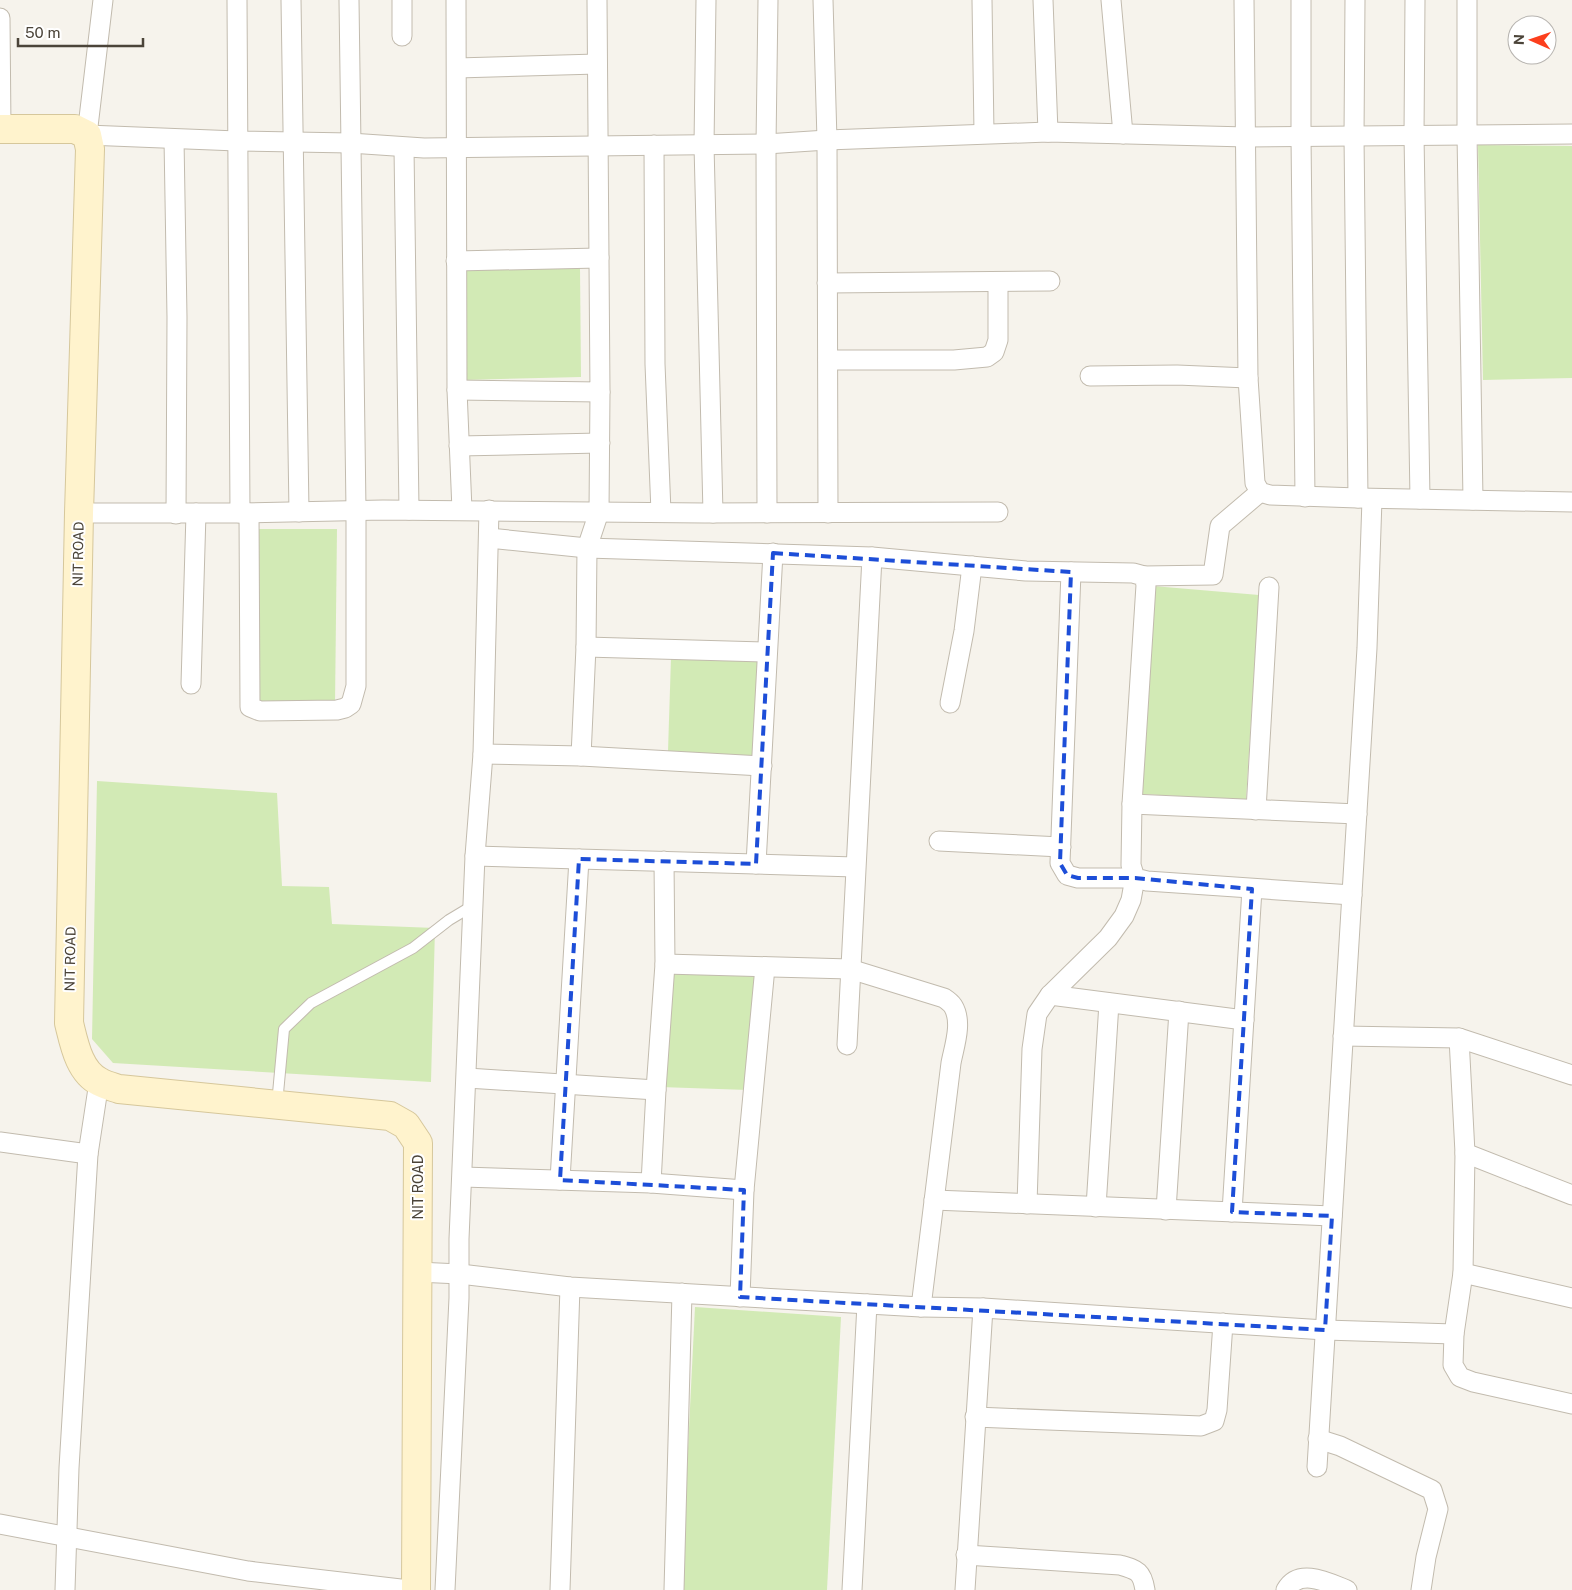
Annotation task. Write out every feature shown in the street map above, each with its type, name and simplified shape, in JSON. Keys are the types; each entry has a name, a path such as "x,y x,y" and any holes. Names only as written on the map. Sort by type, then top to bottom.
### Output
{"main road":[{"path":"0,129 75,129 87,135"},
{"name":"NIT ROAD","path":"87,135 90,149 79,513 69,1023 75,1049 87,1071 98,1082 119,1089 390,1116 406,1125 418,1143 416,1590"}],"street":[{"path":"103,0 87,135 350,143 404,148 457,148 766,144 984,133 1057,132 1247,137 1572,134"},
{"path":"238,0 238,141 244,513 250,707 260,711 337,710 345,708 351,704 356,686 356,510 349,0"},
{"path":"290,0 299,512"},
{"path":"402,0 402,36"},
{"path":"456,0 457,390 462,510"},
{"path":"581,756 586,647 587,548 599,512 597,0"},
{"path":"706,0 704,145 714,513"},
{"path":"767,513 766,144 768,0"},
{"path":"824,0 827,140 828,512"},
{"path":"982,0 984,133"},
{"path":"1043,0 1057,132"},
{"path":"1111,0 1116,134"},
{"path":"1244,0 1247,137 1248,378 1254,483 1260,492 1270,495 1365,499 1572,502"},
{"path":"1301,0 1305,497"},
{"path":"1316,1467 1367,648 1365,499 1354,136 1355,0"},
{"path":"1415,0 1414,135 1420,499"},
{"path":"1468,0 1467,134 1473,500"},
{"path":"0,18 0,129"},
{"path":"457,68 597,64"},
{"path":"174,139 177,317 176,514"},
{"path":"654,145 655,364 661,512"},
{"path":"404,148 409,510"},
{"path":"456,261 599,258"},
{"path":"827,283 1050,281"},
{"path":"828,360 954,360 987,357 994,352 998,340 998,282"},
{"path":"1090,376 1177,375 1248,378"},
{"path":"457,390 600,392"},
{"path":"459,446 600,443"},
{"path":"488,538 587,548 872,557 1026,571 1133,573 1144,576 1214,575 1220,526 1260,492"},
{"path":"79,513 196,514 356,510 714,513 998,512"},
{"path":"445,1590 460,1274 459,1239 476,856 483,754 489,510"},
{"path":"191,684 196,514"},
{"path":"756,864 772,553"},
{"path":"847,1046 872,557"},
{"path":"950,704 979,567"},
{"path":"1071,572 1060,863 1067,875 1078,878 1136,878 1147,881 1352,895"},
{"path":"1027,1204 1034,1028 1037,1014 1050,995 1108,938 1124,916 1131,900 1136,878 1131,865 1132,804 1146,585 1144,576"},
{"path":"1256,810 1269,587"},
{"path":"586,647 767,652"},
{"path":"483,754 581,756 762,766"},
{"path":"1132,804 1357,814"},
{"path":"939,841 1061,847"},
{"path":"476,856 855,867"},
{"path":"560,1180 579,859"},
{"path":"651,1183 665,964 664,861"},
{"path":"1232,1212 1252,889"},
{"path":"665,964 850,969 944,998 953,1005 957,1018 956,1037 951,1063 921,1307"},
{"path":"740,1297 744,1190 765,967"},
{"path":"1050,995 1244,1020"},
{"path":"1096,1207 1109,1003"},
{"path":"1166,1210 1179,1012"},
{"path":"1343,1036 1459,1038 1572,1075"},
{"path":"1459,1038 1465,1153 1463,1273 1454,1334 1453,1365 1460,1377 1473,1382 1572,1404"},
{"path":"467,1078 656,1090"},
{"path":"66,1590 69,1468 88,1154 98,1082"},
{"path":"0,1142 88,1154"},
{"path":"1465,1153 1572,1195"},
{"path":"463,1177 651,1183 744,1190"},
{"path":"934,1200 1332,1216"},
{"path":"417,1272 460,1274 570,1287 921,1307 983,1308 1325,1330 1454,1334"},
{"path":"1463,1273 1572,1298"},
{"path":"560,1590 570,1287"},
{"path":"674,1590 682,1293"},
{"path":"852,1590 867,1304"},
{"path":"965,1590 983,1308"},
{"path":"976,1417 1158,1425 1201,1426 1208,1424 1214,1421 1217,1410 1223,1323"},
{"path":"1318,1439 1340,1446 1432,1490 1438,1509 1426,1557 1422,1590"},
{"path":"0,1524 248,1571 408,1590"},
{"path":"966,1555 1120,1566 1137,1570 1143,1578 1145,1590"},
{"path":"1286,1590 1297,1579 1306,1578 1318,1579 1347,1590"}],"lane":[{"path":"277,1105 284,1029 311,1003 413,948 449,920 474,905"}],"highlighted area":[{"path":"773,553 1071,572 1060,863 1067,875 1078,878 1135,878 1252,889 1232,1212 1332,1216 1325,1330 740,1297 744,1190 560,1180 579,859 756,864"}],"green space":[{"path":"1478,145 1572,146 1572,378 1483,380"},
{"path":"460,267 580,268 581,377 463,380"},
{"path":"254,529 337,529 335,704 254,702"},
{"path":"1153,586 1259,595 1246,800 1142,794"},
{"path":"671,658 759,660 754,757 668,751"},
{"path":"97,781 277,793 282,886 329,887 332,924 435,928 431,1082 113,1063 92,1039"},
{"path":"670,971 756,974 748,1090 660,1087"},
{"path":"695,1307 841,1317 827,1590 681,1590"}]}
